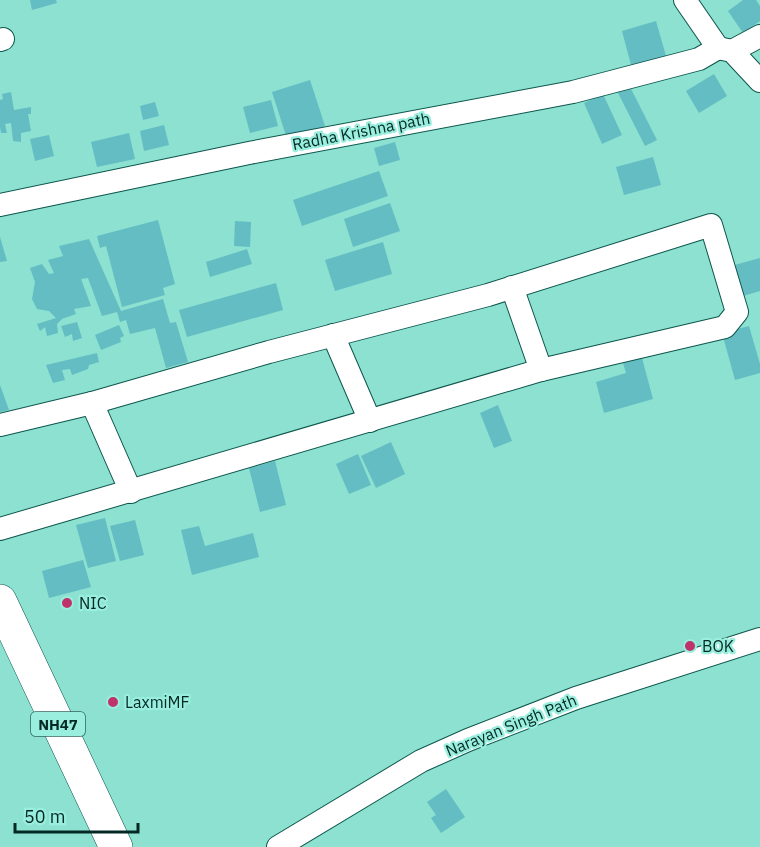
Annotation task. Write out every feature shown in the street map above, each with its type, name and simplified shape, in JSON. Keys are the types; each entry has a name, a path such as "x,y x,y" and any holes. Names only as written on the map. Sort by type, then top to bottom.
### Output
{"highway":[{"name":"NH47","path":"0,601 116,847"},
{"name":"NH47","path":"0,646 93,847"}],"street":[{"path":"685,0 725,49 760,81"},
{"name":"Radha Krishna path","path":"0,205 226,157 573,92 699,59 760,36"},
{"path":"0,425 92,403 512,287 711,225 737,312 725,327 541,370 0,529"},
{"path":"512,287 541,370"},
{"path":"333,335 370,421"},
{"path":"92,403 131,492"},
{"name":"Narayan Singh Path","path":"278,847 421,761 468,740 576,698 760,639"}],"building":[{"path":"30,0 56,0 57,3 32,10"},
{"path":"743,0 756,0 760,6 760,21 743,33 728,11"},
{"path":"656,21 666,56 631,65 622,31"},
{"path":"714,74 727,96 699,113 686,91"},
{"path":"310,80 325,126 287,139 272,92"},
{"path":"629,85 657,140 645,146 617,91"},
{"path":"11,92 14,110 31,107 31,114 28,114 31,131 21,133 21,142 13,141 11,123 5,124 7,133 1,133 0,100 3,99 2,94"},
{"path":"603,94 622,135 602,144 584,103"},
{"path":"271,100 278,126 250,133 243,107"},
{"path":"155,102 159,116 143,120 140,106"},
{"path":"164,125 169,145 144,151 140,131"},
{"path":"129,133 135,159 97,167 91,142"},
{"path":"49,135 54,156 35,161 30,139"},
{"path":"395,142 400,160 379,166 374,148"},
{"path":"653,157 661,185 624,195 616,167"},
{"path":"379,171 388,196 302,226 293,200"},
{"path":"390,203 400,231 353,247 344,219"},
{"path":"158,220 175,284 163,288 165,295 122,307 106,246 100,248 97,236"},
{"path":"235,221 251,222 250,247 234,246"},
{"path":"0,237 7,261 0,262"},
{"path":"89,239 121,311 163,299 170,323 176,322 188,362 166,368 155,328 130,334 126,320 120,322 117,312 102,316 88,278 81,279 91,306 74,309 76,314 62,319 57,324 58,333 47,336 45,327 40,331 37,324 56,318 49,311 37,309 32,299 35,282 30,268 42,264 49,274 54,273 48,260 63,256 59,246"},
{"path":"383,242 392,274 335,291 325,260"},
{"path":"247,249 252,264 210,277 206,262"},
{"path":"760,258 760,291 740,297 731,266"},
{"path":"276,283 283,310 187,337 179,310"},
{"path":"77,322 82,338 73,341 72,334 65,337 61,326"},
{"path":"119,325 124,336 120,338 121,342 101,350 95,335"},
{"path":"749,326 760,364 760,373 735,380 722,333"},
{"path":"97,353 99,362 72,375 70,369 62,370 65,380 53,383 46,365"},
{"path":"642,358 653,399 604,413 596,382 626,373 623,363"},
{"path":"0,385 9,410 0,412"},
{"path":"498,405 512,441 494,448 480,413"},
{"path":"391,442 405,474 376,488 361,456"},
{"path":"358,454 371,485 349,494 336,464"},
{"path":"275,461 286,505 260,512 249,468"},
{"path":"105,518 116,561 88,568 76,525"},
{"path":"135,520 144,555 120,561 110,526"},
{"path":"199,526 205,546 253,533 259,557 192,575 181,530"},
{"path":"83,560 91,587 49,598 42,571"},
{"path":"446,789 465,817 441,833 431,818 436,815 427,802"}],"place":[{"name":"NIC","path":"67,603"},
{"name":"BOK","path":"690,646"},
{"name":"LaxmiMF","path":"113,702"}]}
